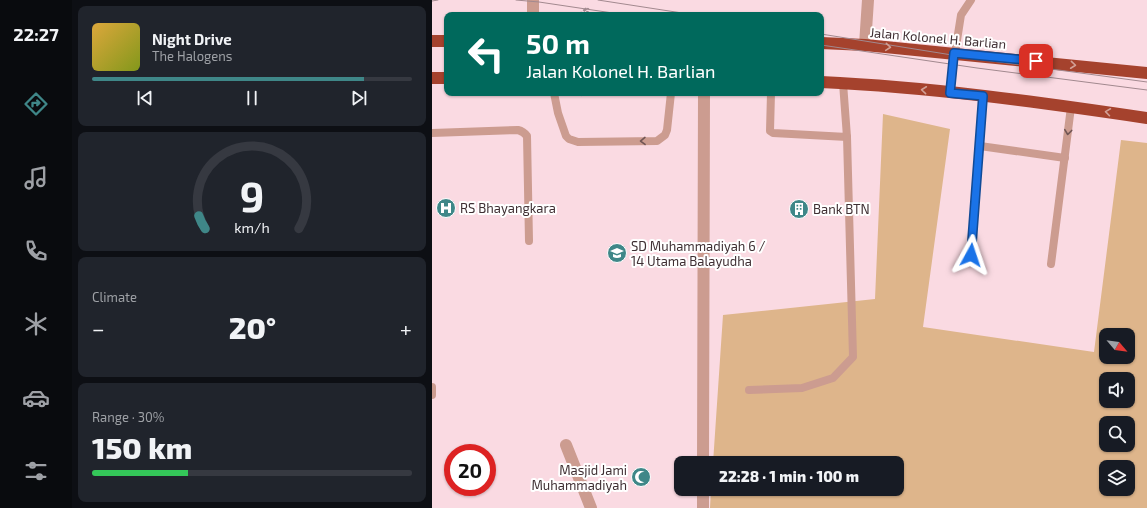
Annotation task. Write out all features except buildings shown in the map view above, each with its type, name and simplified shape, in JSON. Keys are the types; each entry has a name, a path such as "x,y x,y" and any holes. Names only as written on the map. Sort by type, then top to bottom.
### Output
{"highway":[{"path":"432,41 444,41"},
{"name":"Jalan Kolonel H. Barlian","path":"824,43 865,45 954,53 1147,73"},
{"path":"432,78 444,78"},
{"path":"824,82 983,96 1147,118"}],"street":[{"path":"532,12 533,0"},
{"path":"865,45 868,0"},
{"path":"703,456 704,96"},
{"path":"566,445 591,508"},
{"path":"703,496 703,508"}],"lane":[{"path":"950,93 954,53 961,15 971,0"},
{"path":"749,390 802,388 832,378 853,356 847,137 843,83"},
{"path":"555,96 558,113 566,136 569,139 578,142 657,141 665,135 667,130 671,96"},
{"path":"771,96 770,131 773,133 847,137"},
{"path":"971,255 983,96"},
{"path":"1051,264 1071,107"},
{"path":"432,133 522,130 525,133 527,136 529,241"},
{"path":"980,146 1065,158"},
{"path":"432,387 432,395"}],"path":[{"path":"582,12 588,7 588,12"}],"shaded area":[{"path":"883,114 950,129 923,327 1094,352 1121,140 1147,143 1147,508 710,508 711,496 904,496 904,456 713,456 723,315 875,299"}],"tram line":[{"path":"432,1 438,0"},
{"path":"516,0 606,12"},
{"path":"598,0 676,12"},
{"path":"824,34 977,59 1147,82"},
{"path":"824,45 977,68 1147,90"}],"place":[{"name":"RS Bhayangkara","path":"446,208"},
{"name":"Bank BTN","path":"799,209"},
{"name":"SD Muhammadiyah 6 / 14 Utama Balayudha","path":"617,253"},
{"name":"Masjid Jami Muhammadiyah","path":"641,477"}],"route":[{"path":"971,255 983,96 950,93 954,53 1036,61"}]}
